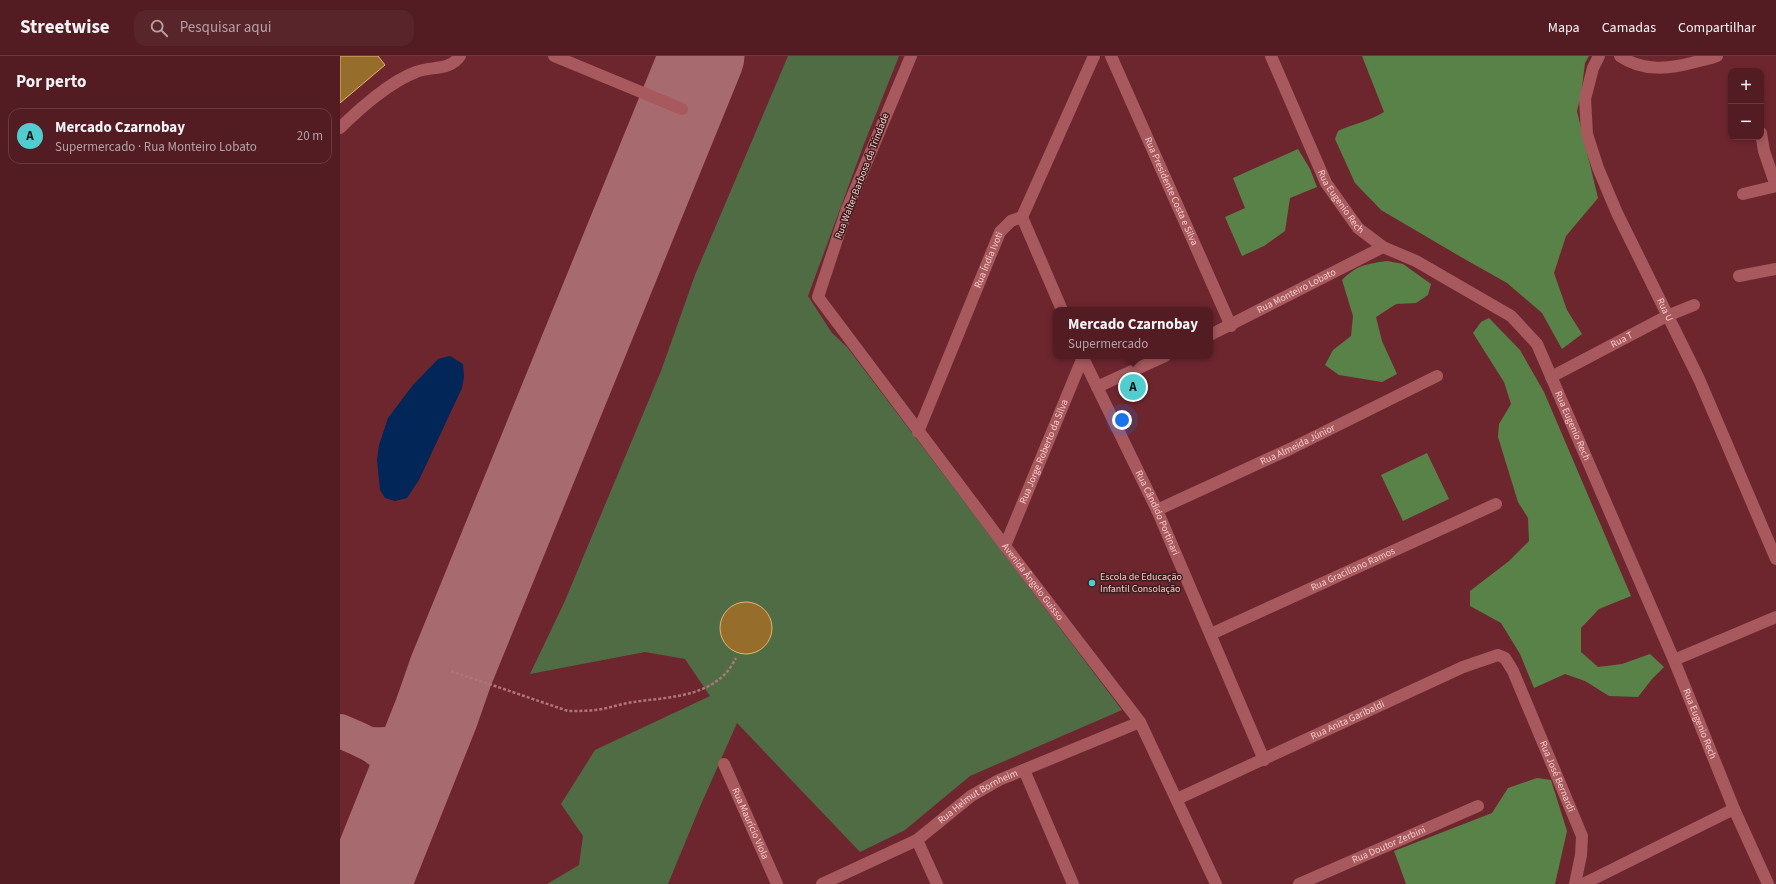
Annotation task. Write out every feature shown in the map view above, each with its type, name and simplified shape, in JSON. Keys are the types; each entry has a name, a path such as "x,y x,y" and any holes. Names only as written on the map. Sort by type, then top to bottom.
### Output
{"street":[{"path":"340,128 389,86 417,71 446,66 457,61 460,56"},
{"path":"554,56 682,110"},
{"name":"Rua Walter Barbosa da Trindade","path":"818,297 847,209 910,56"},
{"path":"1061,307 1022,217 1094,56"},
{"name":"Rua Presidente Costa e Silva","path":"1111,56 1230,326"},
{"name":"Rua Eugenio Rech","path":"1271,56 1326,183 1358,228 1384,246 1416,261 1511,316 1537,344 1674,660 1734,809 1768,884"},
{"name":"Rua U","path":"1599,56 1593,68 1585,99 1587,134 1598,168 1617,212 1667,316 1699,378 1776,560"},
{"path":"1620,56 1634,63 1658,69 1688,64 1717,56"},
{"path":"1743,194 1776,186 1764,151 1762,140"},
{"name":"Rua Índia Ivoti","path":"918,432 1000,232 1011,221 1022,217"},
{"name":"Rua Monteiro Lobato","path":"1213,334 1384,246"},
{"path":"1738,276 1776,269"},
{"name":"Avenida Ângelo Guisso","path":"818,297 918,432 1140,722 1216,884"},
{"name":"Rua T","path":"1551,377 1667,316 1694,305"},
{"name":"Rua Jorge Roberto da Silva","path":"1005,546 1082,359"},
{"name":"Rua Cândido Portinari","path":"1084,359 1157,510 1264,760"},
{"path":"1097,387 1158,359"},
{"name":"Rua Almeida Júnior","path":"1157,510 1292,448 1437,376"},
{"name":"Rua Graciliano Ramos","path":"1211,634 1496,504"},
{"path":"1674,660 1776,617"},
{"name":"Rua Anita Garibaldi","path":"1177,799 1463,667 1498,655 1505,658 1513,671"},
{"name":"Rua José Bernardi","path":"1513,671 1582,836 1581,855 1575,884"},
{"name":"Rua Helmut Bornheim","path":"822,884 917,840 971,796 999,780 1140,722"},
{"name":"Rua Maurício Viola","path":"724,764 777,884"},
{"path":"1024,770 1073,884"},
{"name":"Rua Doutor Zerbini","path":"1299,884 1478,806"},
{"path":"1584,884 1734,809"},
{"path":"917,840 937,884"}],"path":[{"path":"450,671 568,711 586,712 633,702 681,696 695,692 716,682 727,672 736,658"}],"green space":[{"path":"788,56 899,56 864,144 808,296 832,333 847,347 1122,710 970,776 905,830 860,852 737,723 668,884 547,884 579,865 583,836 561,804 595,750 710,696 685,659 645,652 530,674 564,603 661,371 695,275"},
{"path":"1362,56 1589,56 1585,63 1581,95 1577,111 1598,198 1566,236 1554,273 1567,310 1582,334 1562,349 1542,313 1507,283 1381,210 1355,183 1335,139 1338,131 1373,118 1384,112"},
{"path":"1298,149 1310,169 1317,187 1290,198 1285,231 1264,246 1242,256 1225,217 1245,208 1233,178"},
{"path":"1387,261 1403,264 1431,284 1428,295 1416,303 1396,304 1376,317 1382,341 1397,374 1382,382 1339,375 1325,365 1333,350 1351,336 1353,316 1342,280 1357,268 1373,263"},
{"path":"1489,318 1520,350 1544,392 1631,596 1599,609 1581,628 1581,652 1598,667 1622,664 1650,654 1664,667 1652,679 1638,697 1609,696 1585,681 1565,674 1534,688 1520,654 1501,623 1470,606 1470,591 1509,561 1529,541 1528,518 1518,502 1498,437 1499,424 1511,404 1504,382 1473,333 1481,322"},
{"path":"1427,453 1449,499 1403,521 1381,475"},
{"path":"1537,778 1551,780 1567,831 1555,884 1406,884 1394,851 1492,813 1508,788"}],"water":[{"path":"450,356 463,364 464,377 462,388 419,480 407,498 395,501 385,498 380,490 377,460 379,445 388,418 413,385 438,359"}],"building":[{"path":"340,56 378,56 385,65 340,103"},
{"path":"741,602 751,602 761,606 768,613 772,623 772,633 768,643 761,650 751,654 741,654 731,650 724,643 720,633 720,623 724,613 731,606"}],"taxiway":[{"path":"696,56 696,72"},
{"path":"371,744 392,744 408,739 422,730 436,714"},
{"path":"340,731 369,744 380,751 388,759 393,768 396,780 396,813"}],"runway":[{"path":"368,884 436,714 451,671 702,56"}],"place":[{"name":"Mercado Czarnobay","path":"1133,387"},
{"name":"Escola de Educação Infantil Consolação","path":"1092,583"}]}
